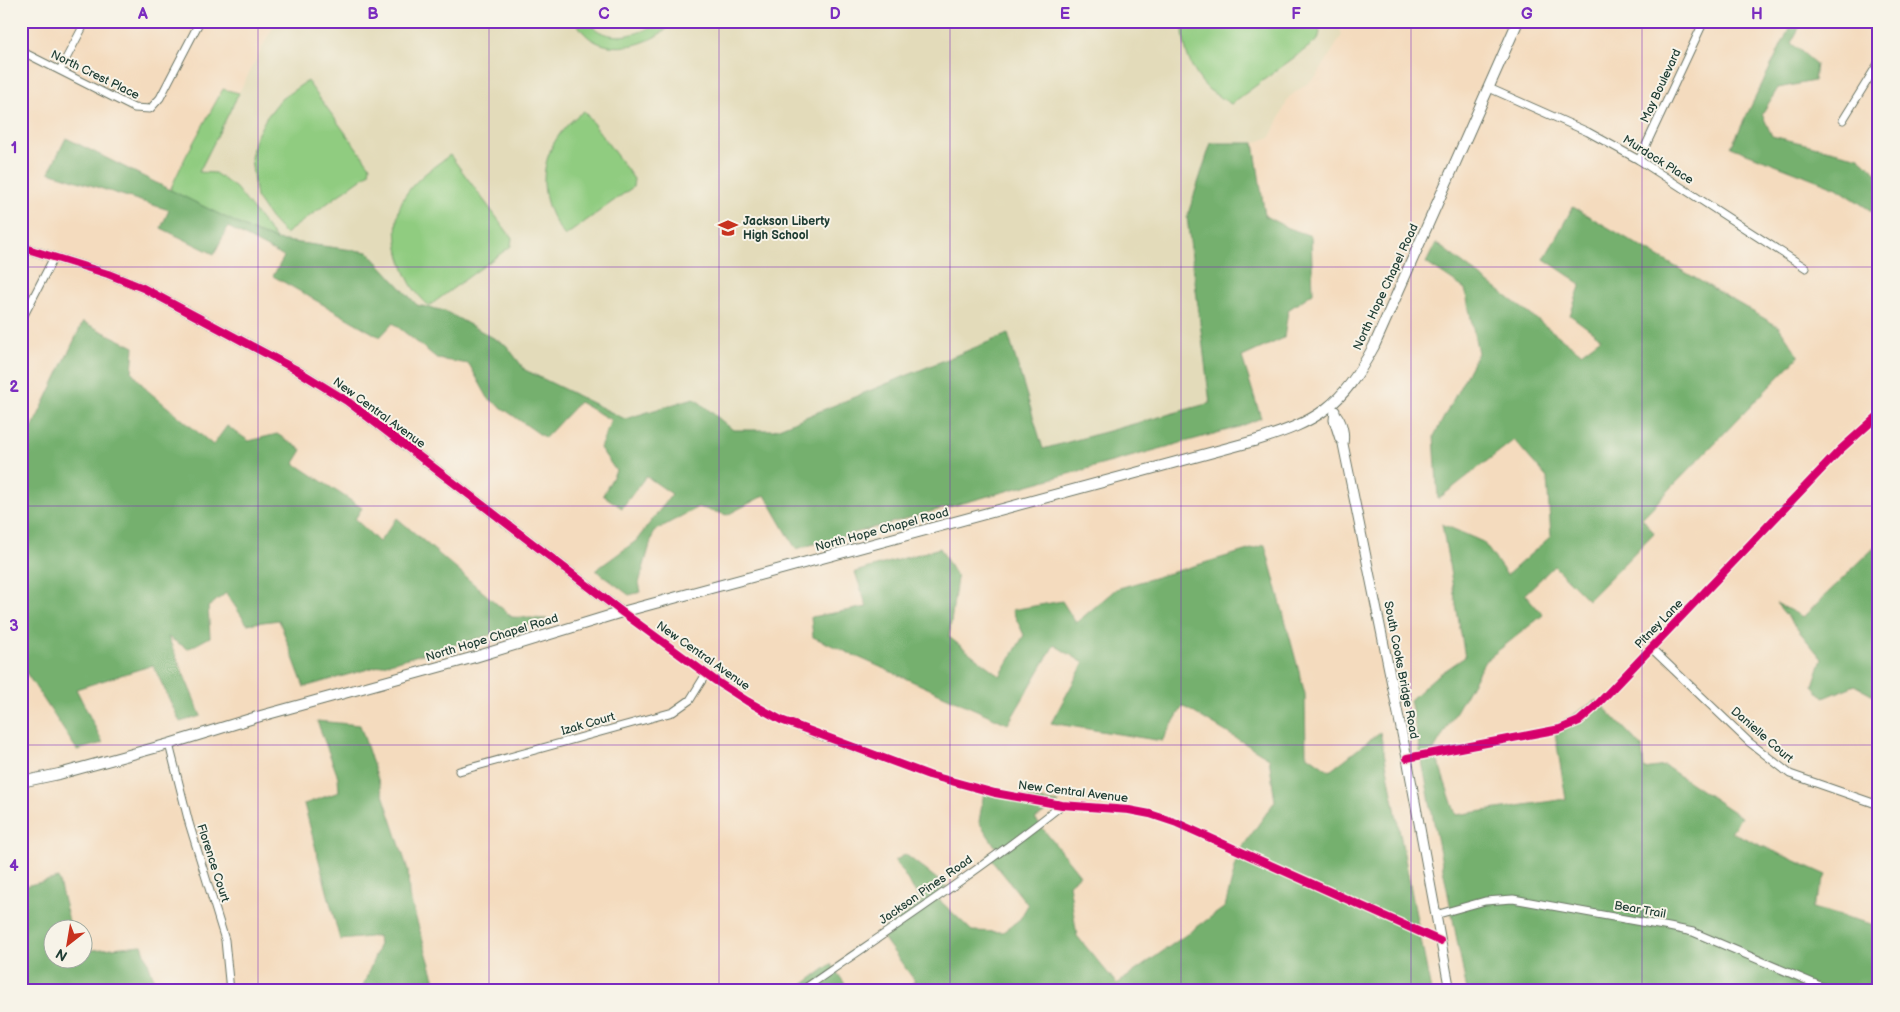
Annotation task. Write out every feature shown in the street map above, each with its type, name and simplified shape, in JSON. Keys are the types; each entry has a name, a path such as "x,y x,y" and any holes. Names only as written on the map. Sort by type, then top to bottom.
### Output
{"main road":[{"name":"North Hope Chapel Road","path":"21,782 73,771 257,717 476,657 622,612 1287,431 1334,408 1362,368 1381,331 1518,21"}],"street":[{"path":"60,70 86,21"},
{"name":"North Crest Place","path":"21,51 134,108 150,109 160,98 200,21"},
{"name":"May Boulevard","path":"1639,160 1704,21"},
{"path":"1844,120 1879,62"},
{"name":"Murdock Place","path":"1489,88 1588,132 1639,160 1806,268"},
{"name":"New Central Avenue","path":"21,247 108,274 143,288 295,369 347,400 622,612 706,674 747,701 781,720 815,734 944,779 994,794 1062,805 1129,810 1150,814 1177,823 1440,941"},
{"path":"21,320 54,257"},
{"name":"South Cooks Bridge Road","path":"1334,408 1334,420 1338,438 1343,444 1407,758 1450,991"},
{"name":"Pitney Lane","path":"1407,758 1570,726 1595,707 1841,449 1879,415"},
{"name":"Danielle Court","path":"1651,648 1749,742 1784,770 1790,774 1879,805"},
{"name":"Izak Court","path":"459,771 673,712 690,700 706,674"},
{"name":"Florence Court","path":"169,744 188,823 225,940 230,991"},
{"name":"Jackson Pines Road","path":"801,991 945,892 1062,805"},
{"name":"Bear Trail","path":"1435,915 1485,901 1513,898 1668,927 1693,932 1832,991"}],"shaded area":[{"name":"Jackson Liberty High School","path":"276,21 1337,21 1342,35 1317,76 1289,97 1271,137 1254,143 1211,143 1187,217 1210,402 1043,449 1008,334 774,430 733,430 694,398 625,419 525,370 506,345 445,311 417,305 368,252 277,240 236,188 198,172"}],"green space":[{"path":"576,21 588,21 600,32 622,36 638,33 661,21 675,21 664,31 638,44 609,46 596,42 585,34"},
{"path":"1183,21 1312,21 1320,32 1318,40 1231,104 1208,89 1196,74 1188,58 1184,40"},
{"path":"1793,21 1803,21 1791,43 1816,64 1814,81 1778,88 1762,114 1772,136 1859,157 1879,175 1879,216 1837,188 1731,147"},
{"path":"307,81 370,166 369,173 285,234 270,218 256,197 251,158 255,139 266,118 281,99"},
{"path":"223,89 239,93 199,172 215,173 236,188 277,240 257,233 170,190 186,156"},
{"path":"584,111 634,179 633,187 565,236 554,220 547,203 544,186 545,169 549,153 557,138"},
{"path":"66,138 257,233 277,240 368,252 417,305 445,311 506,345 525,370 625,419 694,398 733,430 774,430 1008,334 1043,449 1210,403 1187,217 1211,143 1254,143 1265,216 1286,227 1311,236 1313,293 1288,310 1284,338 1242,357 1261,418 1239,427 796,549 765,495 727,515 698,507 654,531 639,583 641,592 629,595 596,570 636,541 672,494 646,476 622,508 603,495 616,471 600,448 611,420 579,402 545,438 488,398 469,364 438,359 393,323 380,337 273,276 284,257 228,227 214,254 161,228 169,210 49,172"},
{"path":"450,155 512,238 511,246 429,306 412,286 398,251 398,212 402,200 413,185"},
{"path":"1573,207 1779,327 1799,356 1642,518 1654,533 1588,600 1554,566 1525,594 1543,615 1485,661 1434,750 1456,815 1566,799 1554,727 1597,700 1642,747 1644,769 1665,766 1741,817 1731,832 1827,875 1812,908 1879,926 1879,991 1467,991 1410,700 1434,678 1465,657 1442,524 1483,542 1507,575 1551,536 1547,478 1514,440 1438,499 1434,436 1478,353 1465,289 1426,263 1436,243 1581,353 1601,338 1570,315 1581,284 1544,259"},
{"path":"83,322 134,347 132,372 147,390 213,445 227,426 249,441 277,434 302,450 294,463 362,508 355,519 379,542 397,518 512,617 547,619 304,687 279,620 247,624 226,593 208,607 210,637 188,649 168,637 201,716 180,722 153,665 76,689 103,743 77,750 21,665 21,451"},
{"path":"1879,543 1879,698 1855,685 1824,698 1813,686 1822,659 1776,603 1803,617"},
{"path":"1265,545 1305,694 1306,754 1330,771 1380,732 1431,991 901,991 915,981 879,932 922,902 895,861 905,854 947,887 935,896 972,931 1003,932 1020,919 1028,905 988,855 997,849 979,822 984,792 1059,803 1035,819 1080,875 1069,884 1077,936 1117,984 1225,907 1239,852 1275,801 1269,758 1183,706 1162,741 1051,723 1084,663 1054,645 1008,724 813,637 811,617 867,607 855,572 940,548 957,578 949,637 1000,676 1024,635 1012,610 1062,601 1076,623 1116,589"},
{"path":"317,721 360,725 408,870 409,895 438,991 361,991 379,946 378,936 340,940 304,804 339,792 338,777"},
{"path":"58,878 69,920 42,920 42,970 92,970 92,950 142,945 158,991 21,991 21,887"},
{"path":"831,964 850,991 794,991"}],"cycle path":[{"path":"21,247 108,274 143,288 295,369 347,401 622,612 716,681 781,720 929,775 995,793 1062,805 1129,810 1150,814 1177,823 1440,941"},
{"path":"1407,758 1560,729 1579,721 1595,707 1841,449 1879,415"}],"place":[{"name":"Jackson Liberty High School","path":"728,228"}]}
